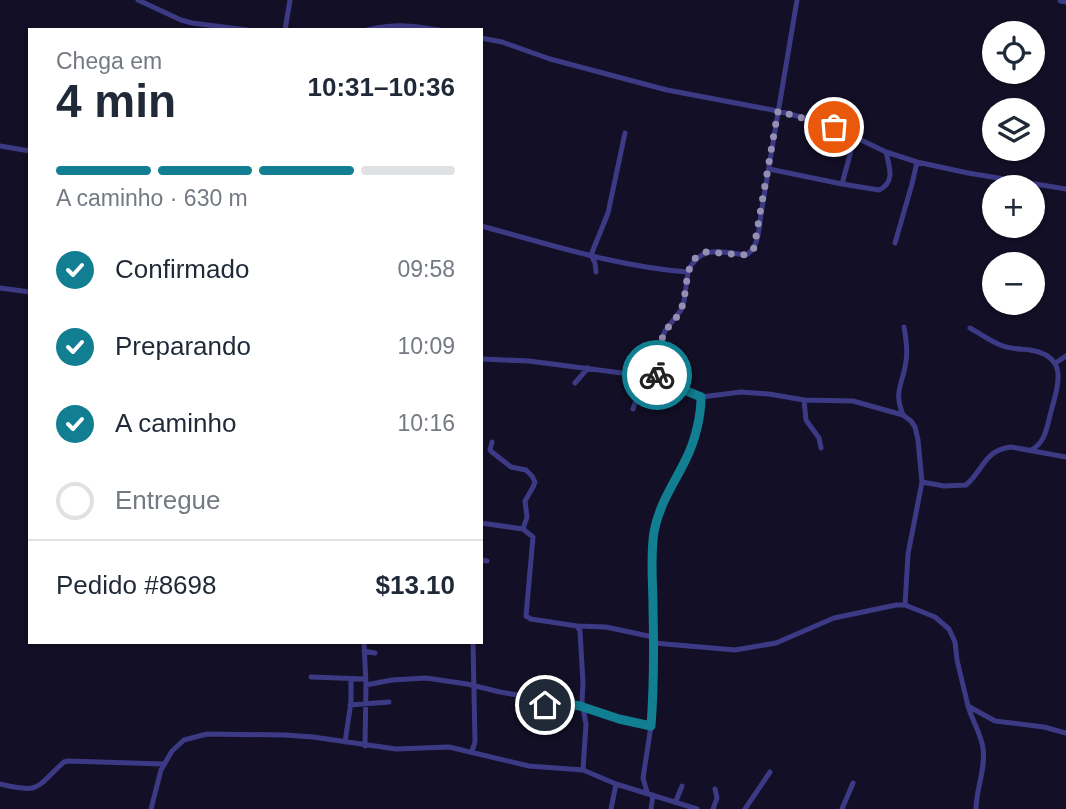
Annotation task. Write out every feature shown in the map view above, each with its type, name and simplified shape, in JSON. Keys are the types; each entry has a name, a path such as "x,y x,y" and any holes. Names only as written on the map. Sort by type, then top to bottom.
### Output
{"street":[{"path":"138,0 181,20 232,28"},
{"path":"285,28 290,0"},
{"path":"656,378 660,344 665,331 681,310 688,272 694,259 706,252 746,255 752,251 761,214 797,0"},
{"path":"377,28 412,25 428,28"},
{"path":"483,38 667,90 778,111 834,127 886,152 917,162 1066,189"},
{"path":"596,272 592,255 608,213 625,133"},
{"path":"842,184 855,136"},
{"path":"0,146 28,151"},
{"path":"769,169 880,190 888,185 890,178 886,152"},
{"path":"895,243 917,162"},
{"path":"483,227 631,265 688,272"},
{"path":"0,288 28,292"},
{"path":"903,415 899,405 899,387 907,358 904,327"},
{"path":"970,328 993,342 1034,351 1057,362 1060,368 1059,376 1046,430 1042,442 1031,450"},
{"path":"1057,362 1066,356"},
{"path":"483,359 529,361 645,376 701,397 750,393 804,400 853,401 903,415 915,427 922,482 908,554 905,605"},
{"path":"575,383 589,368"},
{"path":"633,409 645,376"},
{"path":"651,809 650,794 643,778 651,726 654,531 664,498 688,456 698,424 701,397"},
{"path":"804,400 806,420 819,438 821,448"},
{"path":"893,412 899,405"},
{"path":"492,442 492,452 511,467 526,470 535,481 525,501 527,517 523,528"},
{"path":"922,482 944,486 966,485 995,452 1004,448 1066,457"},
{"path":"483,524 523,528 533,537 526,615 531,619 606,627 646,634 654,640 735,650 776,643 834,618 896,605 905,605 935,617 949,629 955,642 968,706 983,748 981,781 975,809"},
{"path":"577,626 581,635 582,702 586,729 583,770"},
{"path":"364,644 365,746"},
{"path":"472,644 474,677 470,685 475,742 472,751"},
{"path":"364,652 375,653"},
{"path":"311,677 365,682 426,678 543,699 651,726"},
{"path":"345,742 351,680"},
{"path":"543,699 544,718"},
{"path":"350,705 389,702"},
{"path":"968,706 995,721 1044,727 1066,733"},
{"path":"151,809 163,764 172,751 184,740 207,734 313,737 396,749 449,747 529,766 583,770 616,784 695,809"},
{"path":"0,784 24,789 34,788 45,782 68,761 163,764"},
{"path":"745,809 770,772"},
{"path":"634,788 643,778"},
{"path":"842,809 853,783"},
{"path":"611,809 616,784"},
{"path":"676,802 682,786"},
{"path":"713,809 717,798 715,789"}],"way so far":[{"path":"657,375 660,344 665,331 681,310 688,272 694,259 706,252 746,255 754,248 778,111 834,127"}],"route":[{"path":"545,705 543,699 580,706 651,726 654,684 654,531 664,498 688,456 701,405 701,397 656,378 657,375"}]}
